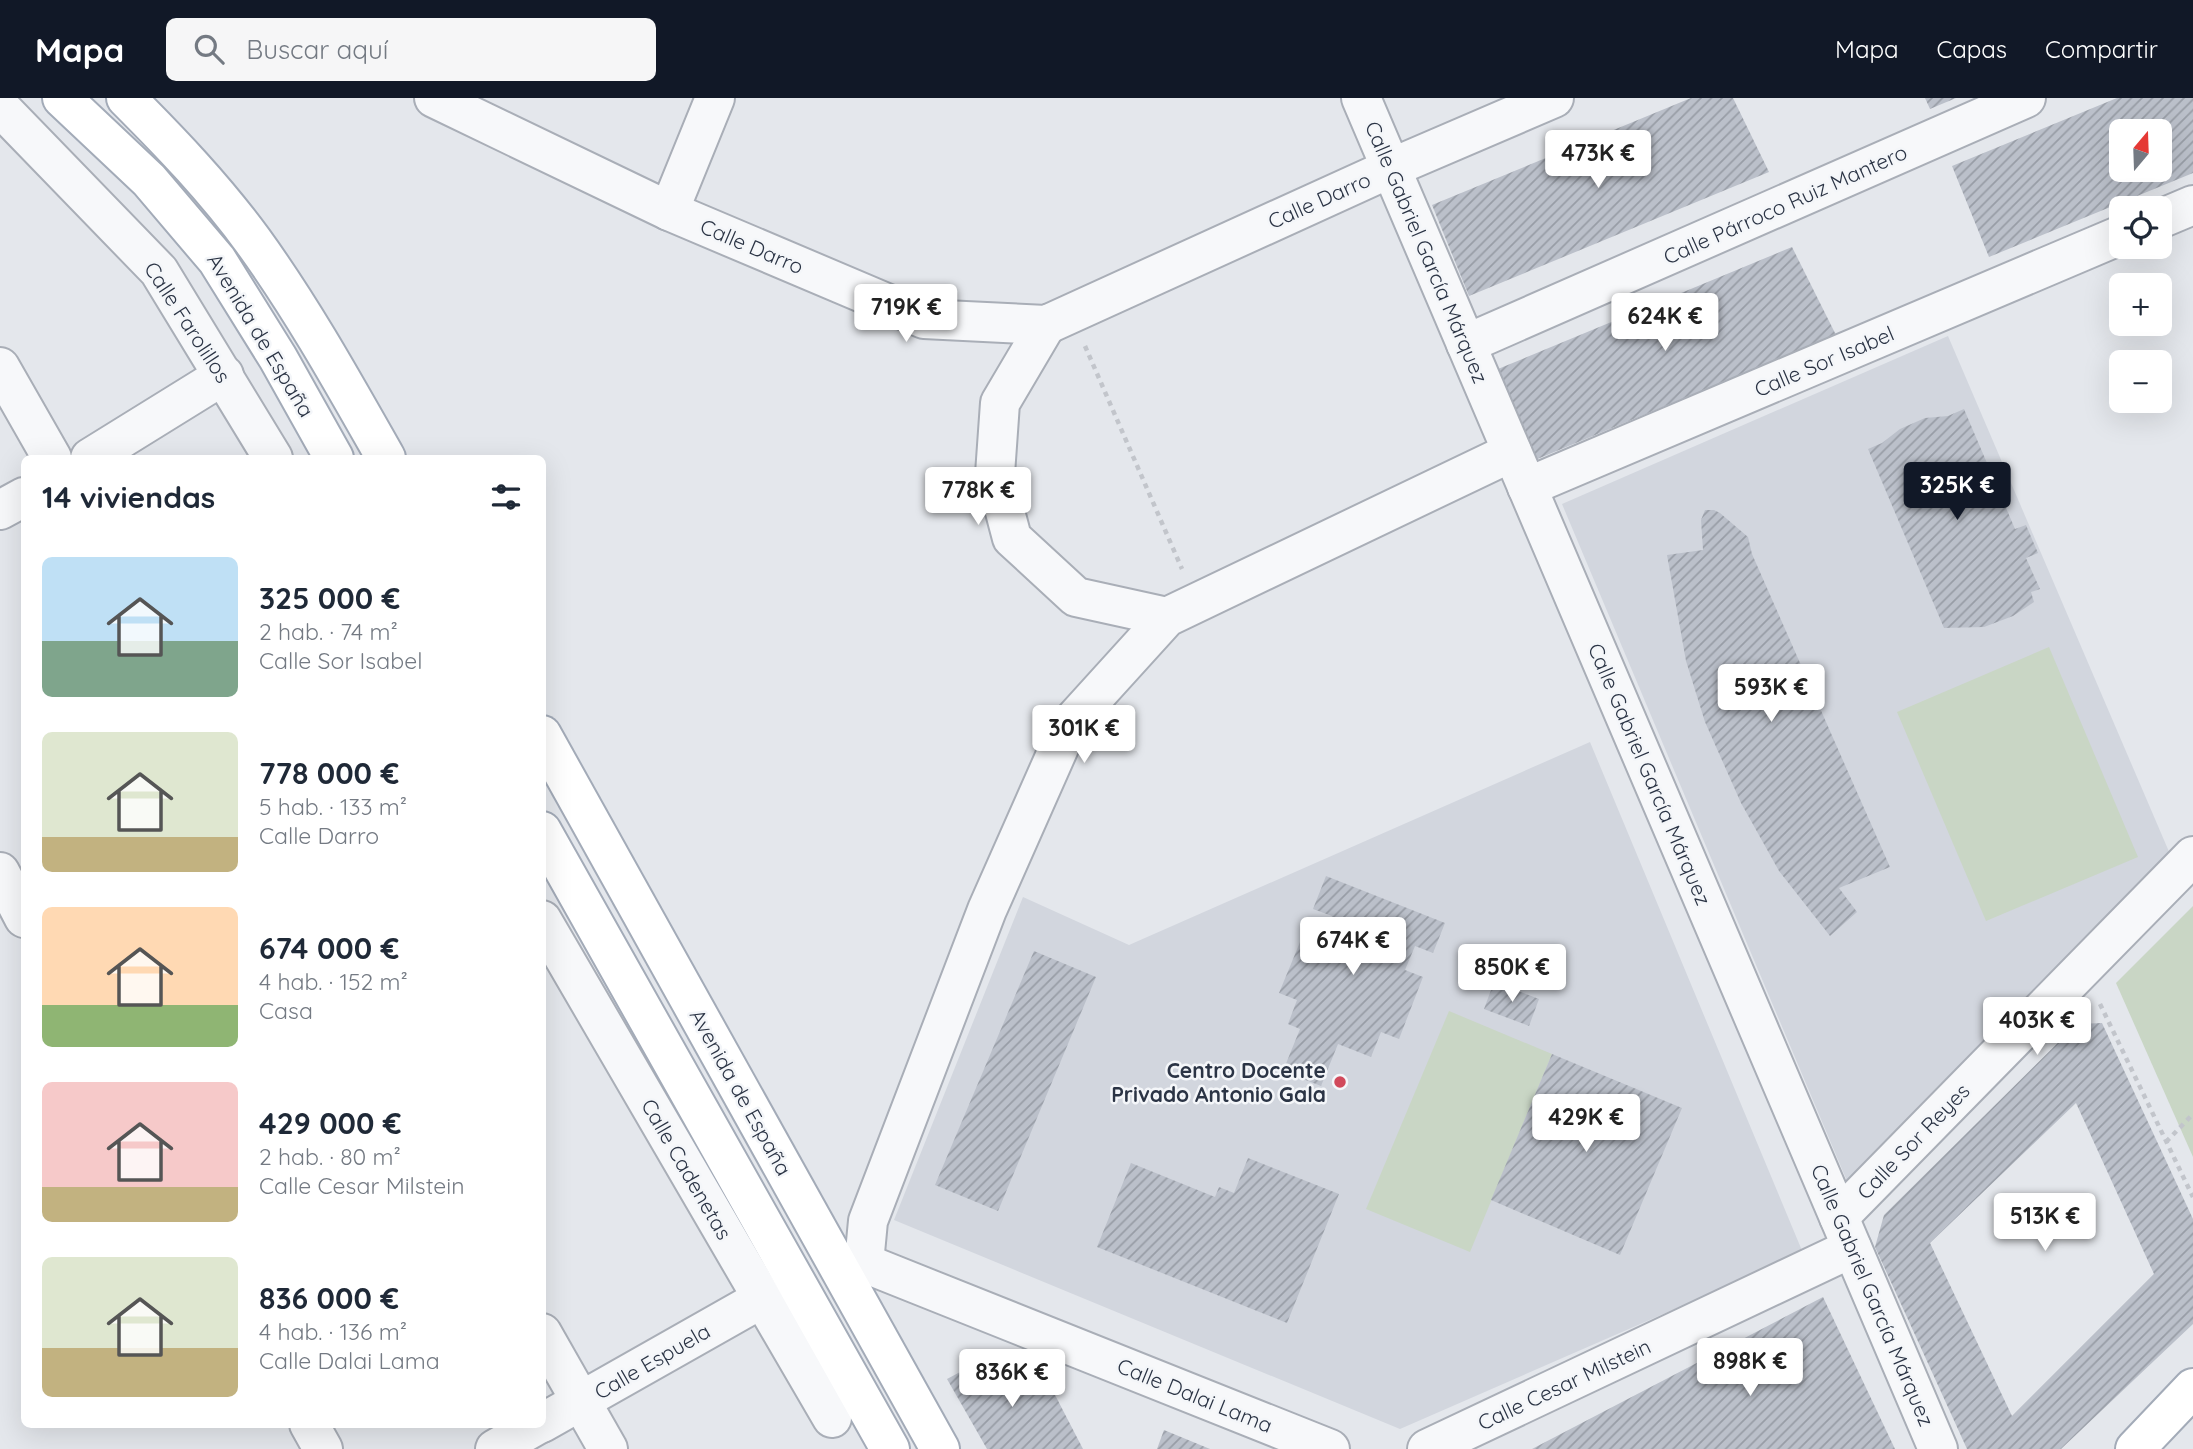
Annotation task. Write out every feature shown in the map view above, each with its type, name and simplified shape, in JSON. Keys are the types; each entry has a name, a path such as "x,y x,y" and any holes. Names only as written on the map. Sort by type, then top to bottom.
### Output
{"main road":[{"name":"Avenida de España","path":"62,98 149,180 218,260 278,358 332,455"},
{"name":"Avenida de España","path":"125,98 176,148 252,240 316,335 384,455"},
{"name":"Avenida de España","path":"546,742 854,1269 940,1449"},
{"path":"546,838 890,1449"},
{"path":"2135,1449 2193,1388"}],"street":[{"name":"Calle Darro","path":"434,98 487,110 669,211 924,319 1058,319 1391,168 1554,98"},
{"path":"669,211 715,98"},
{"name":"Calle Gabriel García Márquez","path":"1361,98 1938,1449"},
{"name":"Calle Párroco Ruiz Mantero","path":"1466,344 2026,98"},
{"name":"Calle Farolillos","path":"0,107 159,271 271,455"},
{"path":"2172,214 2193,205"},
{"name":"Calle Sor Isabel","path":"1527,487 2109,240"},
{"path":"1058,319 1000,403 995,474 1012,538 1076,597 1182,610"},
{"path":"0,368 49,455"},
{"path":"95,455 224,375"},
{"path":"854,1269 868,1221 987,910 1069,725 1182,610 1513,452"},
{"path":"0,510 21,499"},
{"name":"Calle Sor Reyes","path":"1846,1232 2082,968 2193,856"},
{"path":"0,872 21,912"},
{"name":"Calle Cadenetas","path":"546,927 832,1418"},
{"name":"Calle Cesar Milstein","path":"1427,1449 1846,1232"},
{"name":"Calle Dalai Lama","path":"854,1269 1330,1449"},
{"name":"Calle Espuela","path":"546,1421 761,1299"},
{"path":"546,1340 608,1449"},
{"path":"311,1428 323,1449"},
{"name":"Calle Espuela","path":"495,1449 534,1428"}],"path":[{"path":"1058,319 1182,610"},
{"path":"2082,968 2193,1197"},
{"path":"2166,1142 2193,1114"}],"shaded area":[{"path":"1948,336 2170,854 1847,1181 1562,504"},
{"name":"Centro Docente Privado Antonio Gala","path":"1590,742 1803,1253 1400,1429 894,1220 1023,897 1129,945"}],"green space":[{"path":"2049,647 2138,857 1986,921 1897,712"},
{"path":"2193,906 2193,1157 2116,983"},
{"path":"1449,1011 1552,1054 1470,1252 1366,1209"}],"building":[{"path":"1691,98 1733,98 1769,172 1469,296 1432,205"},
{"path":"1925,98 1956,98 1930,109"},
{"path":"2117,98 2193,98 2193,173 2172,182 2172,119 2109,119 2109,182 2171,182 2137,196 2109,196 2109,208 1989,257 1952,166"},
{"path":"1792,247 1836,335 1535,460 1498,369"},
{"path":"1964,409 2015,529 2026,525 2038,553 2026,558 2040,589 2031,592 2034,602 2013,616 1984,627 1944,628 1868,449 1882,443 1900,429 1925,418 1948,416"},
{"path":"1705,510 1720,513 1748,537 1752,554 1890,867 1839,888 1857,912 1830,936 1779,871 1741,803 1705,722 1686,661 1667,555 1703,550 1701,520"},
{"path":"1326,876 1445,923 1433,953 1415,946 1405,970 1423,977 1399,1039 1381,1032 1371,1057 1338,1044 1321,1086 1283,1071 1300,1029 1288,1024 1297,1000 1279,993 1305,930 1323,937 1332,916 1313,909"},
{"path":"1034,951 1096,977 998,1211 935,1185"},
{"path":"1494,982 1539,999 1529,1026 1484,1009"},
{"path":"2102,1023 2193,1219 2193,1324 2061,1449 1967,1449 1875,1247 1884,1215 2077,1024","holes":["2076,1103 2154,1274 2012,1416 1930,1243"]},
{"path":"1552,1054 1682,1108 1620,1255 1491,1200"},
{"path":"1248,1158 1339,1194 1287,1323 1097,1247 1131,1163 1215,1197 1219,1187 1234,1193"},
{"path":"1823,1297 1895,1449 1532,1449"},
{"path":"990,1356 1054,1393 1083,1449 987,1449 947,1379"},
{"path":"1164,1430 1210,1449 1157,1449"}],"place":[{"name":"Centro Docente Privado Antonio Gala","path":"1340,1082"}]}
